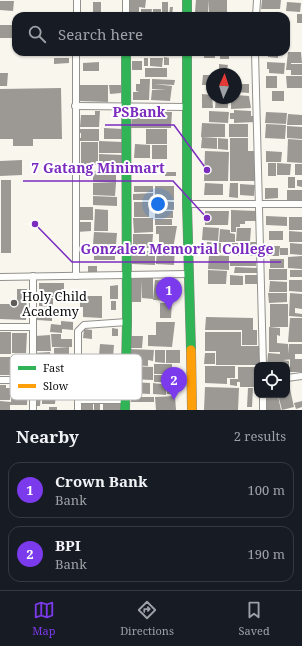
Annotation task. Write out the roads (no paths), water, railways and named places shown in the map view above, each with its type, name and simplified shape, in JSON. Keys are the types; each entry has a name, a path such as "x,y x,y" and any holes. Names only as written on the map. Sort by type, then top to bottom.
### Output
{"main road":[{"path":"187,0 187,12"},
{"path":"126,56 127,322 126,354"},
{"path":"187,56 187,204 192,410"},
{"path":"124,400 124,410"}],"street":[{"path":"76,0 76,12"},
{"path":"126,0 126,12"},
{"path":"256,12 257,0"},
{"path":"76,56 76,276"},
{"path":"255,56 263,362"},
{"path":"75,106 187,107"},
{"path":"187,204 302,204"},
{"path":"0,277 188,274"},
{"path":"32,354 33,276"},
{"path":"78,354 78,331 80,327 84,325 127,322"},
{"path":"0,327 32,327"},
{"path":"290,378 302,376"},
{"path":"263,398 263,410"},
{"path":"33,400 33,410"},
{"path":"78,410 78,400 124,400"}],"place":[{"name":"PSBank","path":"207,170"},
{"name":"7 Gatang Minimart","path":"207,218"},
{"name":"Gonzalez Memorial College","path":"35,224"},
{"name":"Holy Child Academy","path":"14,303"},
{"name":"Crown Bank","path":"169,310"},
{"name":"BPI","path":"174,400"}]}
